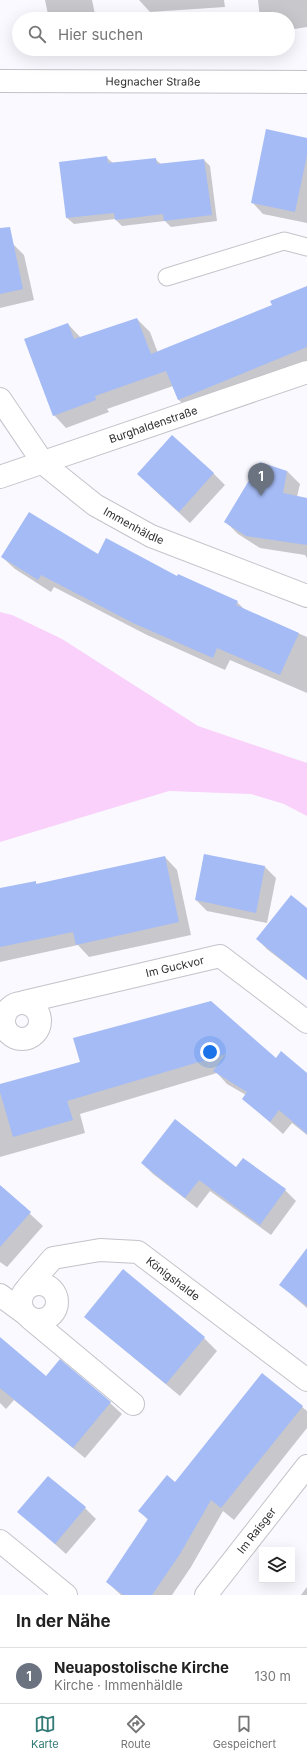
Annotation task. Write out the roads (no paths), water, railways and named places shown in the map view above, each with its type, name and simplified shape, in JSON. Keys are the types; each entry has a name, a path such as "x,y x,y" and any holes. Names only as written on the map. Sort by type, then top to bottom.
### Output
{"street":[{"name":"Hegnacher Straße","path":"0,81 307,82"},
{"name":"Burghaldenstraße","path":"0,478 307,372"},
{"name":"Immenhäldle","path":"0,399 44,464 95,505 151,536 307,596"},
{"name":"Im Guckvor","path":"24,1002 35,1007 40,1015 41,1023 37,1033 31,1038 21,1040 11,1036 5,1030 2,1011 7,1011 13,1005 24,1002 220,956 307,1022"},
{"name":"Königshalde","path":"27,1316 20,1304 22,1294 53,1258 100,1250 138,1252 307,1380"},
{"path":"27,1316 41,1320 49,1317 56,1310 58,1302 56,1293 47,1285 36,1283 28,1287"},
{"path":"0,1295 133,1404"},
{"name":"Im Raisger","path":"206,1595 307,1466"},
{"path":"0,1541 66,1595"}],"lane":[{"path":"167,277 284,241 307,247"}],"place":[{"name":"Neuapostolische Kirche","path":"261,496"}]}
